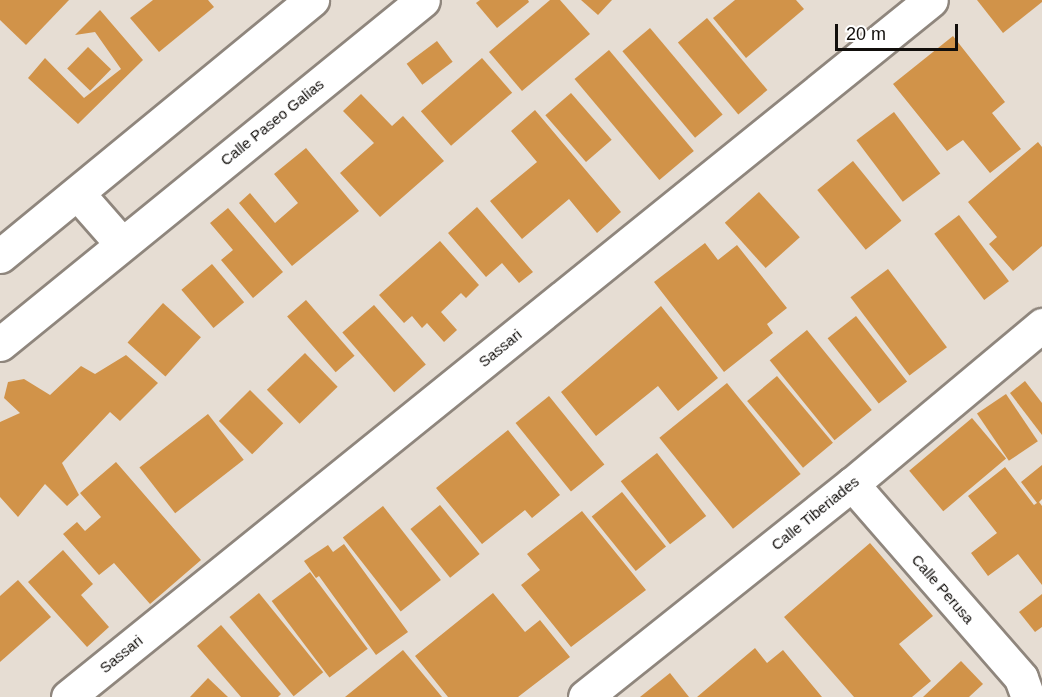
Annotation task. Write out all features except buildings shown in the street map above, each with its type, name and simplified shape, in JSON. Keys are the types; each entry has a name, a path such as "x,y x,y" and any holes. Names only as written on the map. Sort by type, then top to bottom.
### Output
{"street":[{"path":"0,256 312,0"},
{"name":"Calle Paseo Galias","path":"0,344 121,243 423,0"},
{"name":"Sassari","path":"68,697 931,0"},
{"path":"78,194 121,243"},
{"name":"Calle Tiberiades","path":"585,697 852,484 1042,325"},
{"name":"Calle Perusa","path":"852,484 1021,678 1028,697"}]}
